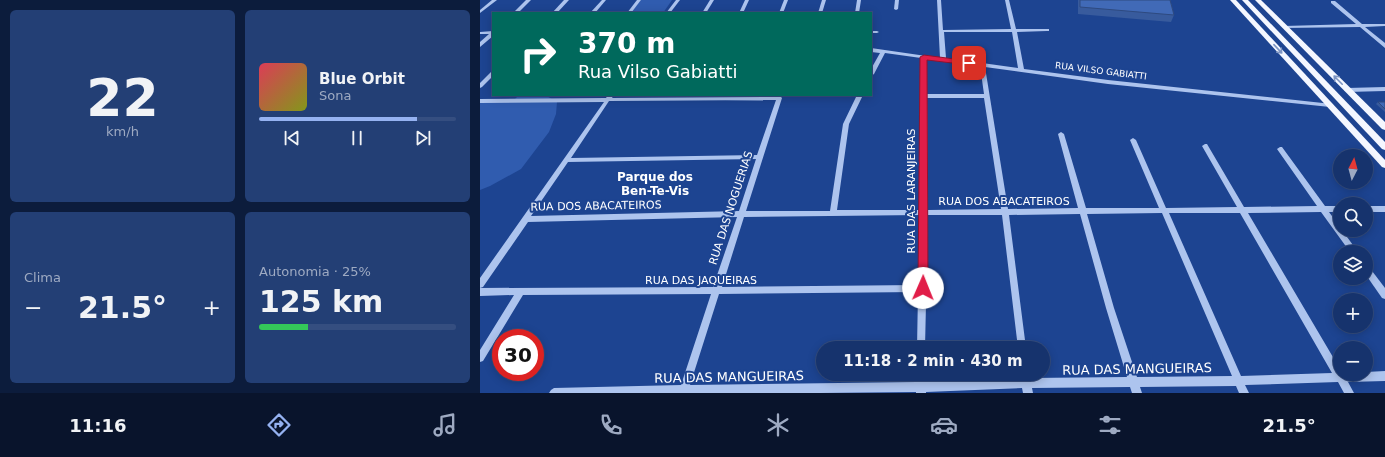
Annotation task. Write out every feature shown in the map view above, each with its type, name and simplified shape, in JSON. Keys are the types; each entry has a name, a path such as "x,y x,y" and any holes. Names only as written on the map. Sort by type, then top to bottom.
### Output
{"main road":[{"path":"1233,0 1385,165"},
{"path":"1245,0 1372,133"},
{"path":"1254,1 1269,20 1382,140 1385,147"},
{"path":"1254,1 1282,24 1385,128"},
{"path":"1257,26 1289,46"},
{"path":"1330,105 1382,140"}],"street":[{"path":"480,12 495,0"},
{"path":"516,12 529,0"},
{"path":"555,12 567,0"},
{"path":"593,12 604,0"},
{"path":"630,12 639,0"},
{"path":"669,12 678,0"},
{"path":"705,12 712,0"},
{"path":"741,12 747,0"},
{"path":"781,12 786,0"},
{"path":"820,12 824,0"},
{"path":"857,12 859,0"},
{"path":"896,9 897,0"},
{"path":"939,0 943,60"},
{"path":"1007,0 1021,70"},
{"path":"1333,2 1385,46"},
{"path":"1282,24 1385,25"},
{"path":"941,31 1047,30"},
{"path":"872,32 877,32"},
{"path":"480,33 492,34"},
{"path":"480,36 492,34"},
{"path":"480,44 492,34"},
{"name":"RUA VILSO GABIATTI","path":"872,50 1243,97 1330,105"},
{"path":"872,72 883,52"},
{"name":"RUA DAS LARANJEIRAS","path":"922,341 924,57"},
{"path":"982,65 1005,212 1021,341"},
{"path":"480,86 492,74"},
{"path":"1347,90 1385,89"},
{"path":"511,101 515,96"},
{"path":"834,213 846,124 860,96"},
{"path":"923,96 988,96"},
{"path":"480,102 658,97 752,97"},
{"name":"RUA DAS NOGUERIAS","path":"684,391 779,98 752,97"},
{"path":"480,285 610,98"},
{"path":"1061,134 1082,211 1137,393"},
{"path":"1133,140 1244,393"},
{"path":"1205,146 1333,365"},
{"path":"1280,149 1349,245"},
{"path":"567,160 760,157"},
{"name":"RUA DOS ABACATEIROS","path":"525,219 742,214 1333,209"},
{"path":"1373,209 1385,209"},
{"path":"1373,279 1385,295"},
{"name":"RUA DAS JAQUEIRAS","path":"480,292 923,288"},
{"path":"480,358 521,292"},
{"name":"RUA DAS MANGUEIRAS","path":"1373,376 1385,376"},
{"name":"RUA DAS MANGUEIRAS","path":"554,393 921,390 1026,383 1134,383 1333,377"},
{"path":"1342,381 1349,393"}],"shaded area":[{"path":"641,0 672,0 664,12 631,12"},
{"path":"518,96 547,96 557,102 556,114 549,132 521,169 480,190 480,101 513,101"}],"building":[{"path":"1080,0 1170,0 1174,15 1080,7"},
{"path":"1378,102 1385,102 1385,109"}],"district":[{"name":"Parque dos Ben-Te-Vis","path":"655,184"}],"route":[{"path":"923,288 924,57 969,63"}]}
